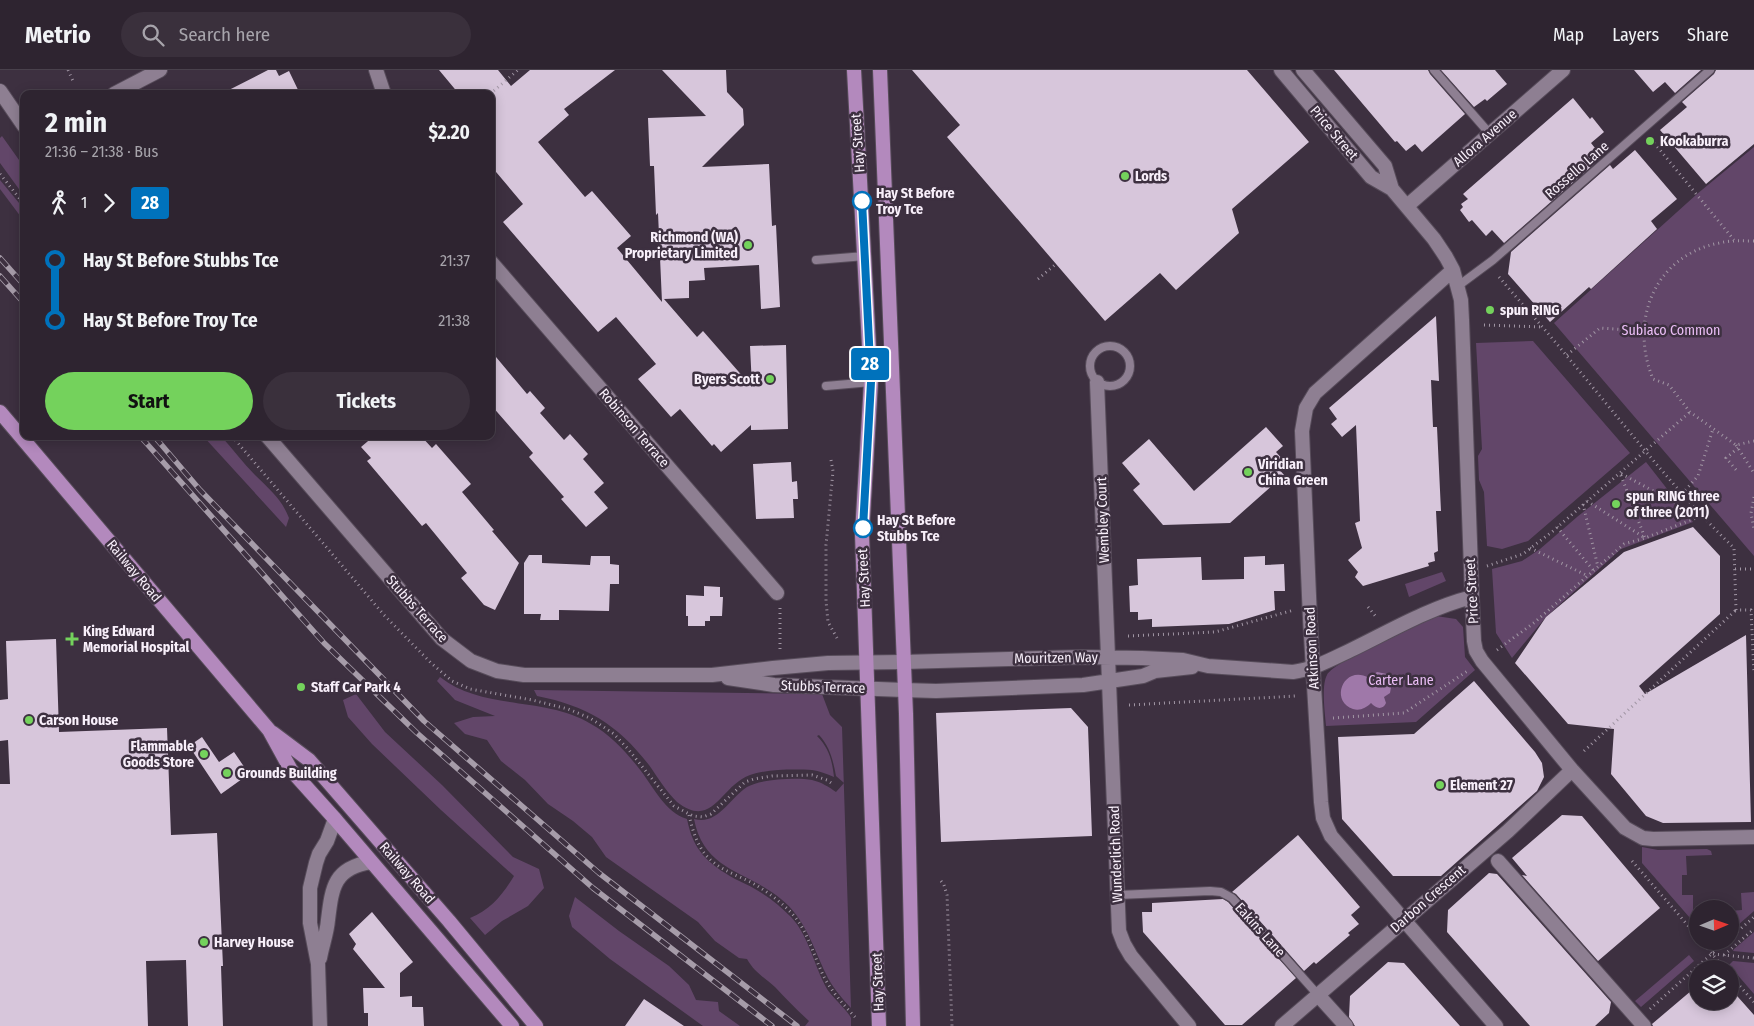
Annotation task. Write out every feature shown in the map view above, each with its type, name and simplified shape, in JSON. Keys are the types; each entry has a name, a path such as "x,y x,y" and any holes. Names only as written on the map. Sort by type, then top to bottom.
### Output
{"main road":[{"name":"Hay Street","path":"854,70 866,256 871,382 862,534 868,662 879,1026"},
{"name":"Hay Street","path":"880,70 904,690 913,1026"},
{"name":"Railway Road","path":"0,412 20,436"},
{"name":"Railway Road","path":"24,440 269,730 290,770 335,819 512,1026"},
{"name":"Railway Road","path":"269,730 309,760 449,921 536,1026"}],"street":[{"path":"122,90 160,70"},
{"path":"376,70 383,90"},
{"name":"Price Street","path":"1281,70 1371,177 1392,189 1407,206 1434,239 1453,270 1461,300 1472,597 1476,651 1491,672 1572,770 1625,828 1643,838 1671,840 1754,837"},
{"name":"Price Street","path":"1303,70 1385,166 1392,189"},
{"name":"Allora Avenue","path":"1407,206 1561,71"},
{"path":"0,91 20,120"},
{"name":"Robinson Terrace","path":"495,267 777,593"},
{"name":"Atkinson Road","path":"1453,270 1315,393 1306,408 1302,431 1313,668 1323,818 1332,836 1496,1026"},
{"name":"Wembley Court","path":"1098,382 1108,657"},
{"name":"Stubbs Terrace","path":"270,440 442,639 471,660 497,671 524,675 712,675 828,663 903,662"},
{"name":"Mouritzen Way","path":"904,690 936,691 1083,685 1143,676 1155,671 1208,666 1293,672 1313,668 1449,603 1472,597"},
{"name":"Mouritzen Way","path":"903,662 1108,657 1183,660 1208,666"},
{"name":"Wunderlich Road","path":"1108,657 1119,931 1131,956 1189,1026"},
{"name":"Stubbs Terrace","path":"712,675 774,685 904,690"},
{"name":"Darbon Crescent","path":"1282,1026 1508,830 1572,770"},
{"path":"320,1026 318,964 310,923 310,888 316,863 335,819"},
{"path":"1498,861 1638,1024"},
{"path":"318,964 335,882 349,869 371,862"},
{"name":"Eakins Lane","path":"1318,995 1346,1026"}],"lane":[{"path":"1434,70 1490,134"},
{"name":"Rossello Lane","path":"1458,286 1494,260 1710,70"},
{"path":"816,260 866,256"},
{"path":"1109,346 1120,350 1128,358 1129,363 1128,374 1125,379 1114,386 1102,385 1098,382 1091,372 1091,360 1094,355 1109,346"},
{"path":"826,386 871,382"},
{"name":"Eakins Lane","path":"1118,896 1221,892 1232,898 1318,995"}],"path":[{"path":"68,70 73,81"},
{"path":"495,90 518,70"},
{"path":"1650,138 1735,241"},
{"path":"0,174 20,199"},
{"path":"1754,241 1718,243 1700,249 1671,268 1653,293 1646,309 1643,331 1644,351 1653,379 1669,385 1690,412 1737,447 1754,473"},
{"path":"1038,280 1056,264"},
{"path":"1499,277 1543,327 1645,452 1701,516 1734,548 1736,610"},
{"path":"1484,325 1543,327"},
{"path":"1567,356 1600,328 1643,331"},
{"path":"1487,566 1523,554 1690,412"},
{"path":"1682,494 1698,476 1713,429"},
{"path":"1738,472 1726,458 1737,447 1754,441"},
{"path":"831,460 834,471 826,545 826,601 828,622 836,638"},
{"path":"1620,473 1701,516"},
{"path":"1620,473 1645,538"},
{"path":"1754,497 1751,513 1754,529"},
{"path":"1587,501 1645,538"},
{"path":"1583,504 1598,567"},
{"path":"1497,650 1535,622 1624,544 1645,538 1701,516"},
{"path":"1557,527 1594,571"},
{"path":"1530,548 1588,576"},
{"path":"1735,569 1754,569"},
{"path":"777,593 781,611 780,648"},
{"path":"1368,607 1376,616"},
{"path":"1128,636 1215,632 1294,610"},
{"path":"1584,751 1736,610 1753,610 1754,673"},
{"path":"1330,718 1404,713 1469,670"},
{"path":"1129,706 1296,696"},
{"path":"688,814 699,845 712,862 756,885 779,901 795,918 805,933 824,976 835,995 855,1017"},
{"path":"1632,861 1689,927"},
{"path":"941,881 944,884 947,895 952,1026"},
{"path":"1739,930 1754,917"},
{"path":"1724,955 1754,929"},
{"path":"1709,950 1717,960"},
{"path":"1638,1024 1716,950"},
{"path":"1712,954 1754,958"},
{"path":"1739,985 1754,1002"}],"green space":[{"path":"2,136 20,161 20,190 0,163 0,138"},
{"name":"Subiaco Common","path":"1754,147 1754,556 1554,323 1697,194"},
{"path":"0,180 20,204 20,216 0,189"},
{"path":"1533,341 1630,453 1528,541 1502,549 1487,546 1484,492 1479,480 1478,456 1482,449 1476,343"},
{"path":"207,440 225,440 275,495 289,518 286,527"},
{"path":"1646,462 1693,522 1621,549 1546,617 1512,658 1496,633 1492,569 1522,561 1540,549"},
{"path":"1442,572 1446,581 1409,597 1405,584"},
{"name":"Carter Lane","path":"1436,616 1456,619 1463,627 1465,657 1475,670 1416,722 1326,726 1324,686 1327,675 1333,669 1344,661"},
{"path":"440,677 457,688 475,695 573,715 598,728 612,739 636,764 666,805 679,816 687,819 697,847 709,861 725,873 765,895 791,917 807,942 827,989 851,1018 851,1026 805,1026 809,1021 756,971 747,959 739,958 715,941 698,922 606,857 592,837 548,804 525,780 501,761 487,740 465,734 454,723 473,717 495,716 455,700 437,681"},
{"path":"534,690 822,694 830,715 842,727 844,783 836,776 826,744 819,735 817,736 829,755 834,777 812,770 781,770 757,773 740,780 708,809 699,811 689,809 673,798 637,751 613,728 586,711 537,696"},
{"path":"356,694 385,732 442,785 513,857 539,869 544,888 528,906 502,921 485,935 470,918 484,911 496,901 514,876 372,744 348,717 343,700"},
{"path":"779,779 805,779 819,782 836,792 844,783 851,1008 831,983 808,934 796,915 781,899 768,889 728,868 717,860 699,836 694,819 702,820 716,815 747,787 761,782"},
{"path":"1642,847 1658,850 1707,849 1711,851 1712,855 1686,856 1687,875 1682,875 1682,895 1693,895 1693,900 1689,900 1689,917 1642,863"},
{"path":"1754,892 1754,911 1739,924 1739,910 1742,910 1741,893"},
{"path":"575,897 669,966 689,985 696,1000 718,1002 719,1011 740,1026 703,1026 610,959 572,927 569,916"},
{"path":"1754,932 1754,953 1733,951 1739,950 1739,945"},
{"path":"1689,955 1693,960 1689,960 1689,965 1641,1007 1635,1001"},
{"path":"1739,962 1754,963 1754,994 1739,977"}],"shaded area":[{"path":"1377,672 1387,674 1392,682 1390,693 1384,697 1385,705 1379,708 1371,703 1365,708 1358,710 1346,705 1342,699 1341,692 1347,680 1353,676 1360,675 1369,678"}],"building":[{"path":"268,70 276,70 279,76 289,71 298,90 229,90"},
{"path":"439,70 498,70 511,86 530,70 615,70 564,109 569,115 538,142 585,197 592,191 631,236 617,248 662,302 658,213 656,215 654,166 650,166 648,118 706,116 662,70 726,70 727,92 743,109 744,125 702,167 769,164 772,226 776,225 780,307 761,309 759,265 704,268 705,280 689,281 689,298 664,299 697,337 703,331 752,387 750,346 786,345 788,429 751,430 751,425 721,452 714,444 712,446 680,409 671,417 638,379 656,364 616,317 598,332 503,222 523,204 495,171 495,90 456,90"},
{"name":"Lords","path":"912,70 1247,70 1309,142 1232,209 1239,233 1176,290 1160,273 1105,321 947,137 960,125"},
{"path":"1334,70 1428,70 1465,114 1422,152 1415,144 1406,151 1397,141 1395,142"},
{"path":"1441,70 1495,70 1507,84 1487,101 1485,99 1474,107"},
{"path":"1634,70 1701,70 1675,93 1665,82 1653,92"},
{"path":"1716,70 1754,70 1754,144 1706,184 1660,130 1687,107 1682,102 1714,74"},
{"path":"1573,98 1590,119 1592,117 1604,132 1591,143 1602,157 1504,243 1492,230 1486,236 1472,220 1469,222 1460,210 1463,207 1461,204 1468,199 1463,194"},
{"path":"1635,150 1677,199 1651,221 1657,229 1591,289 1589,287 1550,322 1508,274 1511,252 1610,165 1613,169"},
{"path":"1436,316 1439,381 1431,380 1433,427 1437,427 1441,511 1436,511 1438,551 1434,553 1435,561 1428,563 1429,566 1363,586 1355,577 1358,572 1348,560 1362,548 1355,523 1360,521 1356,425 1342,437 1331,424 1337,419 1329,408"},
{"path":"495,356 527,394 530,391 545,408 540,413 564,440 570,434 588,454 583,459 604,483 594,492 608,508 586,527 561,499 564,497 529,457 533,453 495,410"},
{"name":"Viridian China Green","path":"1266,427 1283,446 1276,452 1285,462 1278,468 1284,475 1230,523 1163,525 1133,490 1140,484 1122,463 1149,439 1194,491"},
{"path":"369,440 425,440 432,448 436,444 471,484 462,492 519,563 495,610 484,605 461,578 467,573 426,523 422,526 367,461 371,458 361,447"},
{"path":"791,462 792,482 797,481 798,499 793,499 794,518 756,519 753,464"},
{"path":"1693,527 1720,556 1720,614 1639,686 1645,694 1746,635 1751,822 1663,823 1646,816 1611,774 1614,729 1568,724 1515,663 1546,617 1624,552"},
{"path":"529,555 542,555 542,563 590,565 591,556 610,556 610,564 619,565 619,584 610,584 609,611 559,610 559,620 540,620 541,614 524,614 524,563"},
{"path":"1265,556 1265,565 1284,564 1285,591 1274,591 1275,610 1229,624 1152,627 1152,619 1138,620 1138,612 1130,612 1129,586 1138,585 1137,559 1201,557 1202,580 1244,579 1244,557"},
{"path":"704,586 720,587 720,597 723,597 722,616 710,616 710,621 705,621 705,626 688,626 686,595 704,596"},
{"path":"56,639 59,732 167,728 171,835 217,833 223,966 221,966 223,1026 188,1026 186,960 146,961 148,1026 0,1026 0,784 10,784 8,740 0,741 0,700 8,699 6,641"},
{"name":"Element 27","path":"1474,681 1535,752 1542,763 1544,777 1537,791 1441,876 1393,876 1342,819 1338,737 1414,734"},
{"path":"1071,708 1088,727 1092,836 941,842 936,713"},
{"name":"Grounds Building","path":"202,737 219,762 234,752 249,774 221,794 189,746"},
{"path":"1562,815 1582,816 1660,908 1598,961 1522,875 1527,876 1512,858"},
{"path":"1298,835 1360,907 1351,915 1359,924 1348,933 1350,935 1316,964 1314,962 1304,971 1236,894 1232,892"},
{"path":"1489,873 1497,874 1611,1002 1609,1013 1595,1026 1530,1026 1447,932 1448,910"},
{"path":"1223,899 1228,902 1296,978 1242,1025 1225,1025 1143,932 1142,912 1152,912 1152,903"},
{"path":"372,912 413,962 400,973 400,997 412,996 412,1007 423,1007 424,1026 368,1026 368,1013 364,1013 363,988 385,988 353,949 356,944 349,934"},
{"path":"1388,962 1404,963 1460,1026 1355,1026 1349,1017 1350,996"},
{"path":"1689,993 1689,1010 1739,1010 1739,998 1754,1015 1754,1026 1653,1026 1652,1024"},
{"path":"644,999 684,1026 625,1026"}],"railway":[{"path":"0,258 20,280"},
{"path":"0,276 20,298"},
{"path":"144,440 324,643 417,733 593,888 772,1026"},
{"path":"157,440 200,490 424,721 599,873 797,1026"}],"bus line":[{"name":"28","path":"862,201 871,382 863,528"}],"place":[{"name":"Kookaburra","path":"1650,141"},
{"name":"Lords","path":"1125,176"},
{"name":"Hay St Before Troy Tce","path":"862,201"},
{"name":"Richmond (WA) Proprietary Limited","path":"748,245"},
{"name":"spun RING","path":"1490,310"},
{"name":"Byers Scott","path":"770,379"},
{"name":"Viridian China Green","path":"1248,472"},
{"name":"spun RING three of three (2011)","path":"1616,504"},
{"name":"Hay St Before Stubbs Tce","path":"863,528"},
{"name":"King Edward Memorial Hospital","path":"72,639"},
{"name":"Staff Car Park 4","path":"301,687"},
{"name":"Carson House","path":"29,720"},
{"name":"Flammable Goods Store","path":"204,754"},
{"name":"Grounds Building","path":"227,773"},
{"name":"Element 27","path":"1440,785"},
{"name":"Harvey House","path":"204,942"}]}
